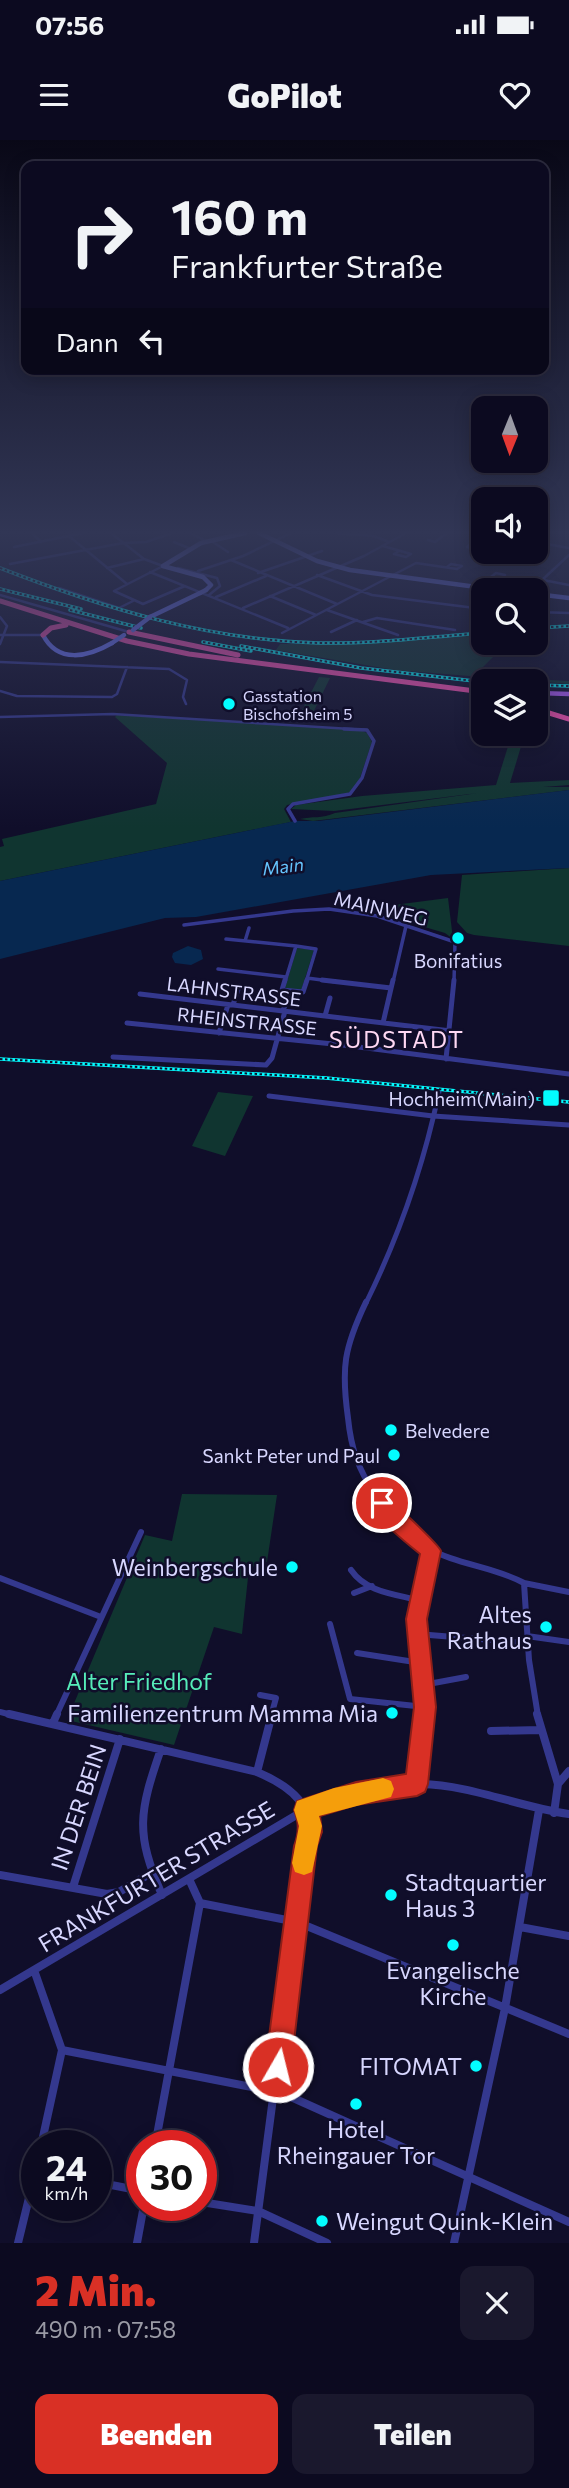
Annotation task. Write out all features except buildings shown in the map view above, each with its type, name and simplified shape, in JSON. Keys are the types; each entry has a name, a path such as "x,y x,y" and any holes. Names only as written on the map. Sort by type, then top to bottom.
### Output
{"highway":[{"path":"42,631 43,635 49,631"},
{"path":"92,631 201,656 471,689"},
{"path":"106,631 147,644 309,669 471,688"},
{"path":"128,632 309,669"},
{"path":"441,686 464,687"},
{"path":"548,714 569,720"}],"main road":[{"path":"548,693 569,694"}],"street":[{"path":"388,631 398,635"},
{"path":"0,644 2,635 43,635 53,651 81,656 113,643 128,632"},
{"path":"0,662 163,668 178,673 187,680 183,697 186,704"},
{"path":"0,691 17,696 112,697 117,694 127,667"},
{"path":"0,717 113,714 367,730 374,741 358,789 348,796 293,804 288,809 295,821"},
{"name":"MAINWEG","path":"184,925 330,909 406,926 455,942 451,1031 446,1059"},
{"path":"383,1023 406,926"},
{"path":"245,941 249,928"},
{"path":"226,939 296,946 316,949 303,992 282,990 296,946"},
{"path":"218,969 286,977"},
{"path":"307,978 391,988"},
{"path":"219,1033 239,986"},
{"path":"113,1057 262,1066 272,1058 290,991"},
{"name":"LAHNSTRASSE","path":"140,994 451,1031"},
{"name":"LAHNSTRASSE","path":"325,1016 330,998"},
{"name":"RHEINSTRASSE","path":"127,1023 569,1074"},
{"path":"375,1494 356,1466 350,1446 343,1399 343,1364 359,1315 396,1242 439,1092"},
{"path":"269,1096 433,1116 569,1125"},
{"path":"380,1501 407,1531 431,1551 506,1572 524,1583 569,1592"},
{"path":"53,1724 141,1532"},
{"path":"417,1784 425,1707 417,1634 418,1600 431,1551"},
{"path":"351,1570 353,1575 372,1586 418,1600"},
{"path":"0,1578 102,1617"},
{"path":"524,1583 530,1686 546,1755 558,1784 554,1813"},
{"path":"354,1593 372,1586"},
{"path":"330,1624 350,1699 425,1707"},
{"path":"417,1634 569,1642"},
{"path":"357,1653 421,1663"},
{"path":"423,1685 466,1677"},
{"path":"257,1772 276,1698 260,1695"},
{"path":"0,1713 257,1772 283,1787 305,1810 311,1826 306,1846 254,2243"},
{"path":"491,1731 541,1730"},
{"name":"IN DER BEIN","path":"73,1886 120,1739"},
{"path":"161,1749 140,1814 143,1847 151,1873 162,1895"},
{"path":"558,1784 569,1771"},
{"name":"FRANKFURTER STRASSE","path":"0,1990 305,1810 356,1794 417,1784 442,1787 539,1810"},
{"path":"454,2243 505,2007 539,1810 569,1814"},
{"path":"0,1875 107,1894 119,1892 151,1873"},
{"path":"158,2130 200,1903 189,1879"},
{"path":"200,1903 297,1923 569,2034"},
{"path":"520,1927 569,1936"},
{"path":"34,1970 62,2050 44,2130"},
{"path":"62,2050 275,2091 569,2222"},
{"path":"217,2205 258,2211 327,2243"},
{"path":"18,2243 23,2221"},
{"path":"137,2243 141,2221"}],"green space":[{"path":"471,636 471,655 495,655 481,669 471,669 471,676 395,670 276,650 280,644 352,644"},
{"path":"319,677 330,678 311,717 299,716"},
{"path":"548,680 569,681 569,684 548,682"},
{"path":"117,715 360,730 367,733 372,742 358,784 352,792 287,805 284,809 291,822 0,881 0,847 4,846 2,839 156,804 167,763 115,717"},
{"path":"508,746 521,746 510,783 569,780 569,785 543,787 569,787 569,790 313,821 300,819 478,793 334,811 291,809 296,805 362,796 496,785"},
{"path":"569,868 569,946 474,935 467,933 457,922 462,875"},
{"path":"448,898 453,939 445,933 387,916 388,910 394,905"},
{"path":"297,948 314,950 301,991 285,988"},
{"path":"218,1092 253,1096 225,1156 192,1146"},
{"name":"Alter Friedhof","path":"182,1494 277,1495 267,1562 249,1568 242,1634 214,1627 174,1745 67,1720 145,1535 172,1541"}],"water":[{"name":"Main","path":"569,790 569,868 431,875 196,917 165,918 0,959 0,881 295,821 318,821"},
{"path":"188,946 201,950 203,959 191,965 175,963 173,953"}],"railway":[{"path":"212,631 277,641 319,643 471,634"},
{"path":"203,642 251,651"},
{"path":"241,646 361,668 471,681"},
{"path":"548,685 569,686"},
{"path":"0,1059 326,1078 569,1102"}],"slow traffic":[{"path":"304,1863 311,1826 305,1810 334,1799 383,1789"}],"place":[{"name":"Gasstation Bischofsheim 5","path":"229,704"},
{"name":"Bonifatius","path":"458,938"},
{"name":"Hochheim(Main)","path":"551,1098"},
{"name":"Belvedere","path":"391,1430"},
{"name":"Sankt Peter und Paul","path":"394,1455"},
{"name":"Weinbergschule","path":"292,1567"},
{"name":"Altes Rathaus","path":"546,1627"},
{"name":"Familienzentrum Mamma Mia","path":"392,1713"},
{"name":"Stadtquartier Haus 3","path":"391,1895"},
{"name":"Evangelische Kirche","path":"453,1945"},
{"name":"FITOMAT","path":"476,2066"},
{"name":"Hotel Rheingauer Tor","path":"356,2104"},
{"name":"Weingut Quink-Klein","path":"322,2221"}],"district":[{"name":"SÜDSTADT","path":"397,1039"}],"route":[{"path":"278,2067 306,1846 311,1826 305,1810 334,1799 417,1784 425,1707 416,1619 418,1600 431,1551 407,1531 382,1503"}]}
